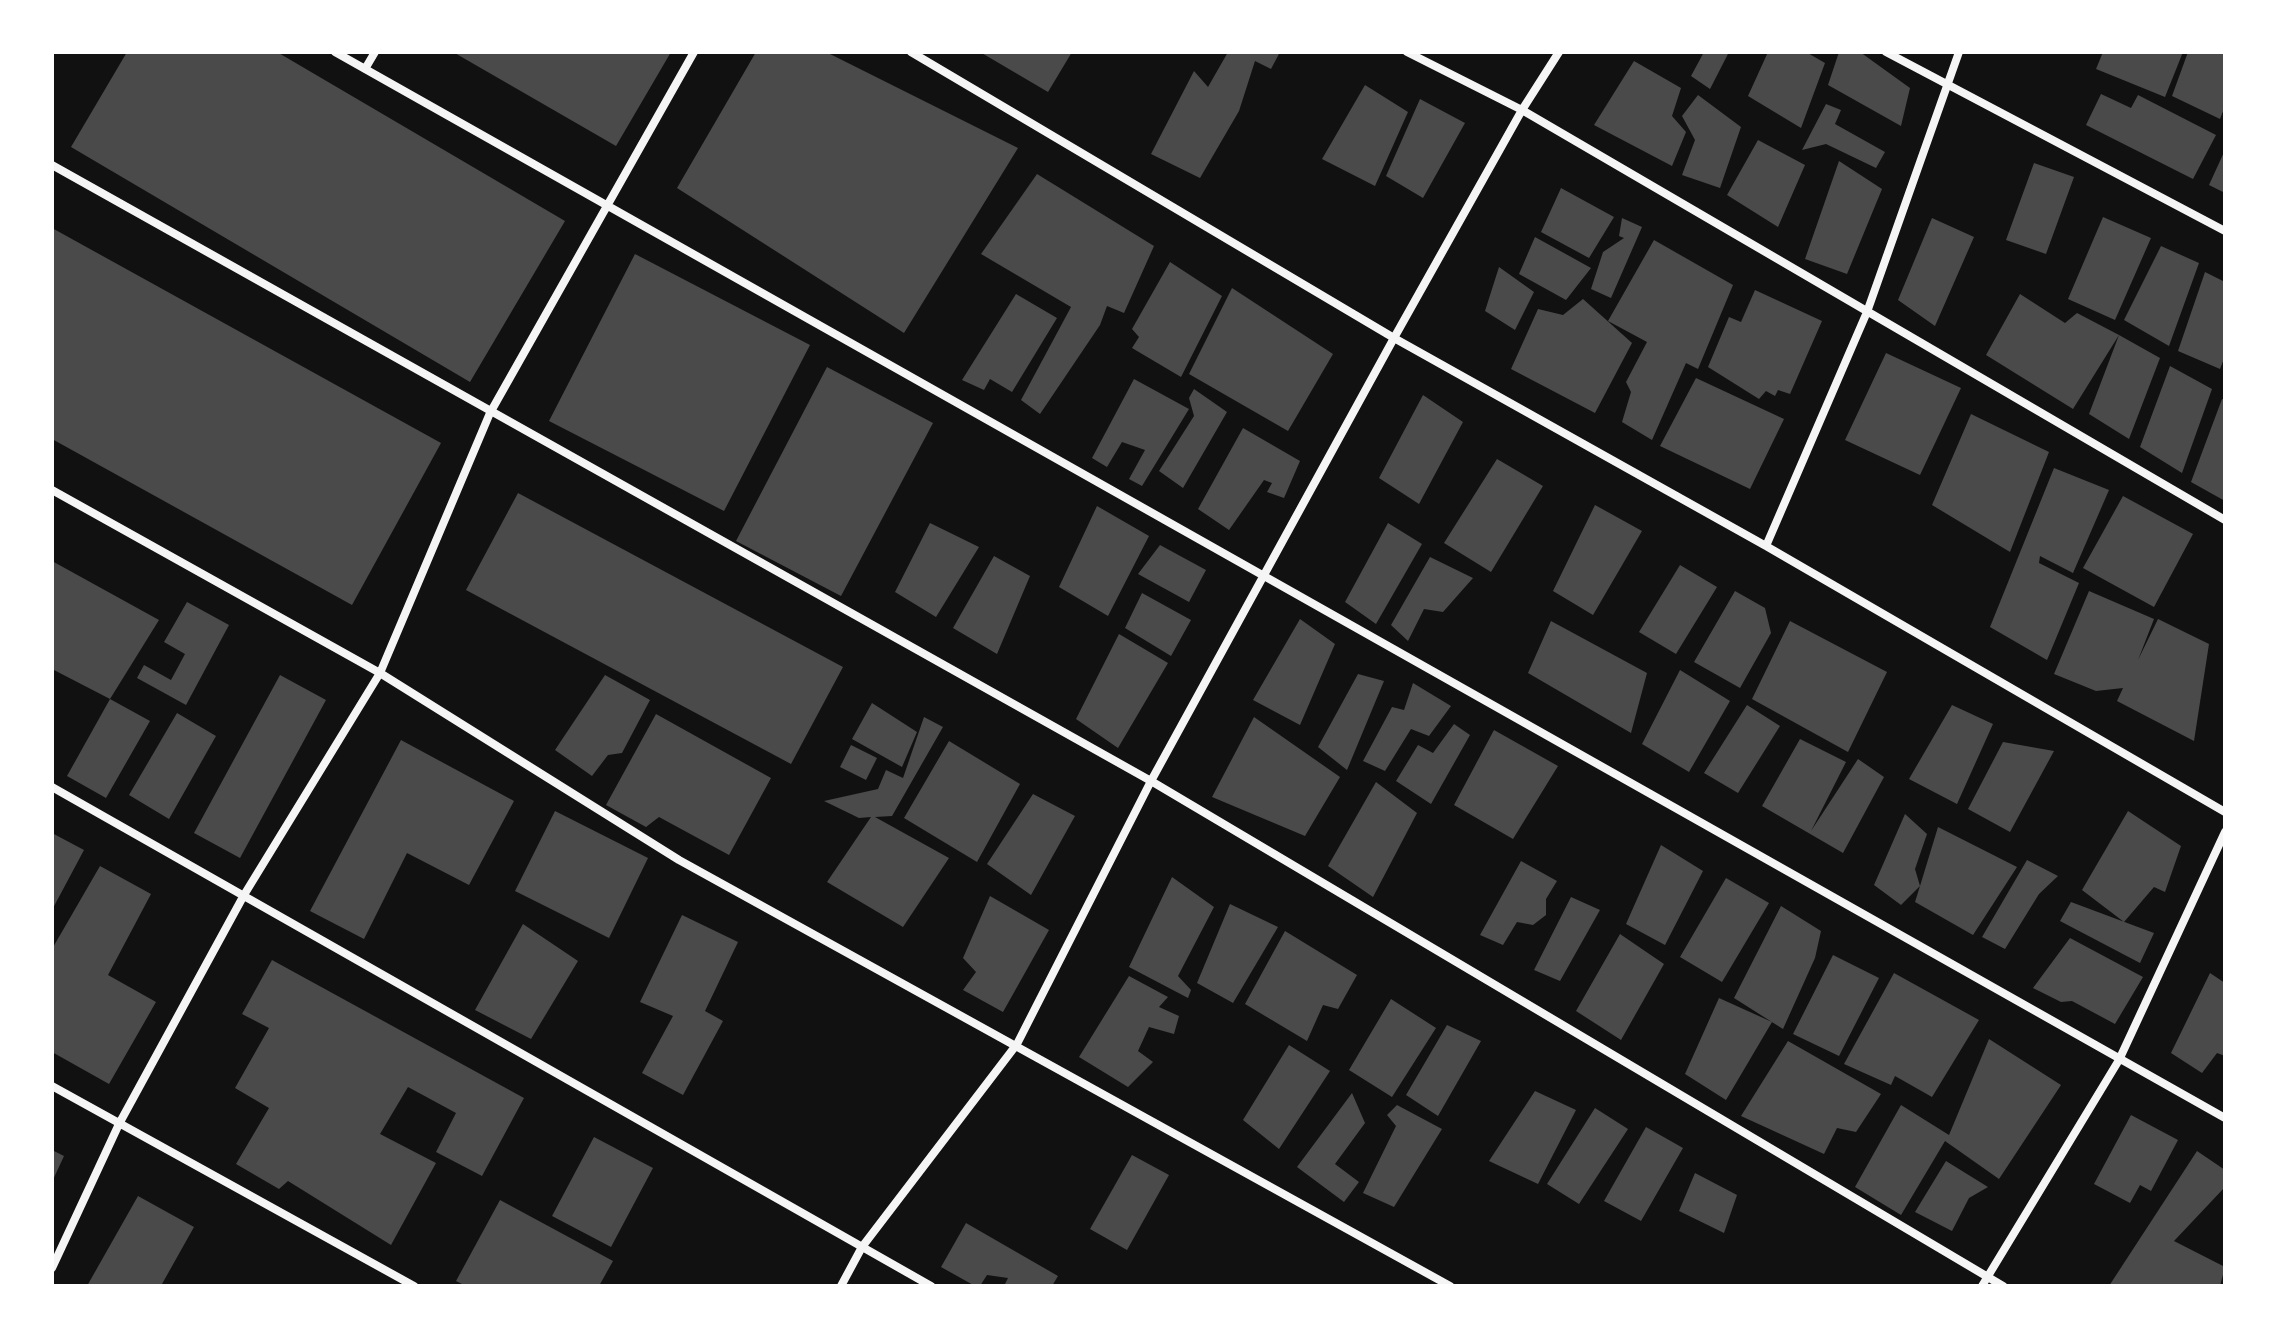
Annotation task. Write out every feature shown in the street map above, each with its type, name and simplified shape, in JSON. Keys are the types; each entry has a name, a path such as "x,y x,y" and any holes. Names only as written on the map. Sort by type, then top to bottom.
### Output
{"street":[{"path":"335,52 610,204 2225,1118"},
{"path":"365,69 375,52"},
{"path":"52,1268 119,1124 244,895 380,673 490,413 694,52"},
{"path":"911,52 1394,338 1766,546 2225,812"},
{"path":"1407,52 1522,110 2225,520"},
{"path":"841,1286 862,1247 1017,1044 1151,781 1394,338 1522,110 1559,52"},
{"path":"1886,52 2225,231"},
{"path":"1766,546 1867,312 1959,52"},
{"path":"52,165 1151,781 2003,1286"},
{"path":"52,490 380,673 679,860 1017,1044 1450,1286"},
{"path":"52,787 931,1286"},
{"path":"1982,1286 2119,1060 2225,832"},
{"path":"52,1086 414,1286"}],"building":[{"path":"127,52 277,52 565,221 470,382 71,147"},
{"path":"453,52 671,52 616,146"},
{"path":"756,52 826,52 1018,148 904,333 677,188"},
{"path":"980,52 1072,52 1048,92"},
{"path":"1228,52 1280,52 1271,69 1255,61 1239,111 1200,178 1151,154 1194,71 1208,87"},
{"path":"1704,52 1729,52 1710,89 1691,76"},
{"path":"1768,52 1806,52 1825,63 1801,128 1748,96"},
{"path":"1839,52 1860,52 1910,88 1901,126 1828,85"},
{"path":"2103,52 2183,52 2165,97 2096,69"},
{"path":"2188,52 2225,52 2225,106 2220,119 2172,96"},
{"path":"1634,61 1681,88 1672,116 1686,132 1672,166 1594,125"},
{"path":"1365,85 1408,112 1375,186 1322,159"},
{"path":"2101,94 2131,108 2138,95 2216,135 2193,179 2086,125"},
{"path":"1698,95 1741,127 1720,188 1682,175 1695,140 1682,116"},
{"path":"1420,99 1465,123 1423,198 1386,176"},
{"path":"1826,104 1841,110 1835,124 1885,152 1876,168 1826,144 1802,150"},
{"path":"1758,140 1805,165 1778,227 1727,195"},
{"path":"2225,150 2225,193 2209,185"},
{"path":"1839,161 1882,189 1847,274 1805,259"},
{"path":"2034,163 2074,177 2046,254 2006,240"},
{"path":"1037,174 1154,246 1124,313 1107,306 1100,325 1040,414 1021,400 1071,307 981,254"},
{"path":"1561,188 1614,217 1589,258 1541,232"},
{"path":"2103,217 2151,238 2115,320 2068,299"},
{"path":"1622,218 1642,227 1611,298 1591,289 1603,252 1624,238 1619,236"},
{"path":"1932,218 1974,237 1935,326 1898,300"},
{"path":"52,228 441,443 352,605 52,439"},
{"path":"1535,237 1591,268 1566,300 1519,274"},
{"path":"1654,240 1733,285 1698,369 1686,363 1652,440 1622,422 1631,392 1626,382 1647,342 1608,321"},
{"path":"2161,246 2199,263 2169,346 2124,320"},
{"path":"635,254 810,345 724,511 549,421"},
{"path":"1170,262 1222,296 1181,377 1132,348 1139,337 1132,329"},
{"path":"1499,267 1534,292 1515,330 1485,311"},
{"path":"2205,272 2225,282 2225,356 2220,369 2178,351"},
{"path":"1232,288 1333,354 1288,431 1189,374"},
{"path":"1755,290 1822,321 1790,394 1778,390 1775,396 1766,391 1759,399 1708,367 1729,317 1741,322"},
{"path":"1016,294 1057,318 1012,392 990,379 984,390 962,380"},
{"path":"2020,294 2065,323 2077,313 2119,335 2073,409 1986,355"},
{"path":"1583,299 1632,343 1595,413 1511,369 1538,309 1563,315"},
{"path":"2119,335 2160,358 2129,439 2089,414"},
{"path":"1886,353 1961,388 1920,475 1845,440"},
{"path":"2170,366 2212,389 2182,473 2140,447"},
{"path":"827,367 933,423 841,596 736,541"},
{"path":"1696,378 1784,419 1750,489 1660,446"},
{"path":"1134,379 1189,409 1142,486 1129,479 1145,450 1122,442 1107,467 1092,458"},
{"path":"1194,389 1227,412 1183,488 1159,471 1194,416 1189,398"},
{"path":"1423,395 1463,422 1419,504 1379,478"},
{"path":"2222,399 2225,400 2225,501 2191,482"},
{"path":"1971,414 2049,452 2010,552 1932,505"},
{"path":"1243,428 1300,461 1284,498 1267,492 1272,483 1264,480 1229,530 1198,509"},
{"path":"1497,459 1543,486 1491,572 1444,543"},
{"path":"2054,468 2109,490 2073,573 2040,556 2039,563 2079,583 2047,660 1990,627"},
{"path":"518,493 843,667 791,764 466,590"},
{"path":"2123,496 2193,534 2154,607 2083,568"},
{"path":"1595,505 1642,531 1593,615 1553,591"},
{"path":"1097,506 1149,536 1108,616 1059,587"},
{"path":"930,523 979,547 936,617 895,592"},
{"path":"1388,523 1422,544 1376,624 1345,602"},
{"path":"1160,545 1206,570 1189,602 1138,574"},
{"path":"994,556 1030,576 997,654 953,628"},
{"path":"1430,557 1473,578 1443,612 1424,609 1408,641 1391,625"},
{"path":"52,561 159,620 110,699 52,669"},
{"path":"1680,565 1717,587 1676,654 1639,632"},
{"path":"1735,591 1765,608 1771,633 1740,688 1694,662"},
{"path":"2089,591 2154,619 2138,660 2158,619 2209,644 2194,741 2117,701 2123,688 2096,691 2054,674"},
{"path":"1142,593 1191,620 1171,656 1125,628"},
{"path":"187,602 229,625 186,705 137,678 144,665 171,680 185,654 164,642"},
{"path":"1300,619 1335,644 1300,725 1253,700"},
{"path":"1551,621 1647,673 1631,733 1528,673"},
{"path":"1790,621 1887,672 1848,752 1752,699"},
{"path":"1119,634 1168,663 1118,748 1076,719"},
{"path":"1680,670 1730,701 1689,772 1642,744"},
{"path":"1358,674 1384,681 1347,770 1318,747"},
{"path":"280,675 326,700 240,858 194,833"},
{"path":"605,675 650,700 622,753 608,755 592,776 555,750"},
{"path":"1413,683 1451,706 1429,736 1411,729 1385,771 1363,761 1392,707 1404,710"},
{"path":"110,699 150,721 106,798 67,776"},
{"path":"872,703 917,732 902,767 852,739"},
{"path":"1747,705 1780,726 1738,793 1704,773"},
{"path":"1952,705 1993,724 1957,804 1909,779"},
{"path":"177,713 216,736 169,819 129,795"},
{"path":"656,714 771,778 729,855 659,817 646,827 606,805"},
{"path":"924,717 943,727 892,816 875,817 949,858 903,927 827,882 871,817 859,818 824,801 878,789 886,770 903,778"},
{"path":"1254,717 1340,777 1305,836 1212,797"},
{"path":"1454,724 1470,735 1431,804 1396,781 1418,745 1433,753"},
{"path":"1494,730 1558,766 1513,839 1454,805"},
{"path":"1800,739 1846,762 1811,831 1858,759 1884,777 1843,853 1762,806"},
{"path":"401,740 514,801 469,885 407,853 364,939 310,911"},
{"path":"949,741 1020,784 977,862 904,818"},
{"path":"2003,742 2054,751 2010,832 1968,809"},
{"path":"851,745 877,758 866,780 840,767"},
{"path":"1376,782 1417,813 1373,897 1328,866"},
{"path":"1033,794 1075,816 1031,895 987,864"},
{"path":"555,811 648,858 609,938 515,891"},
{"path":"2128,811 2181,846 2165,892 2154,887 2124,922 2082,890"},
{"path":"1905,814 1927,834 1915,869 1920,886 1901,905 1874,885"},
{"path":"1938,827 2017,867 1973,935 1915,902"},
{"path":"52,833 84,850 52,910"},
{"path":"1661,845 1703,871 1665,945 1626,924"},
{"path":"2027,860 2058,876 2039,894 2005,949 1982,937"},
{"path":"1521,861 1557,881 1546,899 1546,915 1533,925 1517,922 1503,945 1480,935"},
{"path":"100,866 151,894 108,975 156,1002 109,1084 52,1052 52,949"},
{"path":"1172,877 1214,907 1178,976 1191,990 1188,998 1129,967"},
{"path":"1726,878 1769,903 1722,982 1680,957"},
{"path":"990,896 1049,930 1003,1012 963,990 976,972 963,958"},
{"path":"1571,897 1600,910 1560,981 1534,970"},
{"path":"2071,902 2154,933 2140,963 2060,921"},
{"path":"1230,904 1278,927 1233,1003 1197,983"},
{"path":"1781,906 1821,931 1815,958 1783,1029 1734,998"},
{"path":"682,915 738,942 705,1011 723,1021 683,1095 642,1073 673,1016 640,1002"},
{"path":"523,924 578,961 531,1039 475,1010"},
{"path":"1285,931 1357,975 1338,1009 1323,1005 1307,1041 1245,1004"},
{"path":"1620,934 1664,964 1621,1040 1576,1011"},
{"path":"2070,938 2143,977 2115,1024 2072,1001 2061,1002 2033,988"},
{"path":"1833,955 1879,978 1839,1056 1793,1034"},
{"path":"272,960 524,1098 482,1176 436,1152 456,1113 408,1087 380,1134 436,1163 391,1245 288,1181 279,1189 236,1164 269,1108 235,1088 269,1028 242,1014"},
{"path":"1894,973 1979,1020 1932,1097 1895,1076 1891,1085 1844,1064"},
{"path":"2210,973 2225,983 2225,1056 2217,1053 2202,1073 2171,1053"},
{"path":"1129,976 1168,997 1159,1007 1179,1016 1174,1034 1149,1027 1138,1051 1153,1062 1128,1087 1079,1057"},
{"path":"1719,998 1772,1022 1726,1100 1685,1074"},
{"path":"1391,999 1436,1028 1392,1097 1349,1070"},
{"path":"1447,1025 1481,1041 1438,1116 1406,1095"},
{"path":"1989,1039 2061,1085 1999,1179 1945,1141 1901,1215 1855,1187 1901,1105 1949,1135"},
{"path":"1788,1041 1881,1094 1856,1132 1837,1128 1824,1154 1741,1116"},
{"path":"1289,1045 1330,1071 1279,1149 1243,1120"},
{"path":"1535,1091 1576,1110 1538,1184 1489,1161"},
{"path":"1352,1093 1365,1123 1335,1164 1359,1182 1344,1202 1297,1167"},
{"path":"1397,1105 1442,1129 1394,1207 1363,1193 1396,1126 1387,1115"},
{"path":"1595,1108 1628,1129 1579,1204 1547,1184"},
{"path":"2131,1115 2178,1140 2151,1191 2140,1185 2130,1203 2094,1184"},
{"path":"1646,1127 1683,1148 1641,1221 1604,1201"},
{"path":"594,1137 653,1168 611,1247 552,1216"},
{"path":"52,1150 64,1156 52,1182"},
{"path":"2197,1151 2225,1170 2225,1187 2174,1241 2225,1267 2220,1286 2109,1286"},
{"path":"1132,1155 1169,1175 1127,1250 1090,1229"},
{"path":"1946,1161 1988,1187 1969,1198 1952,1231 1915,1212"},
{"path":"1695,1173 1737,1195 1724,1233 1679,1211"},
{"path":"138,1196 194,1227 162,1284 166,1286 87,1286"},
{"path":"500,1200 613,1261 599,1286 466,1286 456,1281"},
{"path":"966,1223 1058,1276 1052,1286 1004,1286 1008,1278 987,1275 980,1286 975,1286 941,1267"}]}
